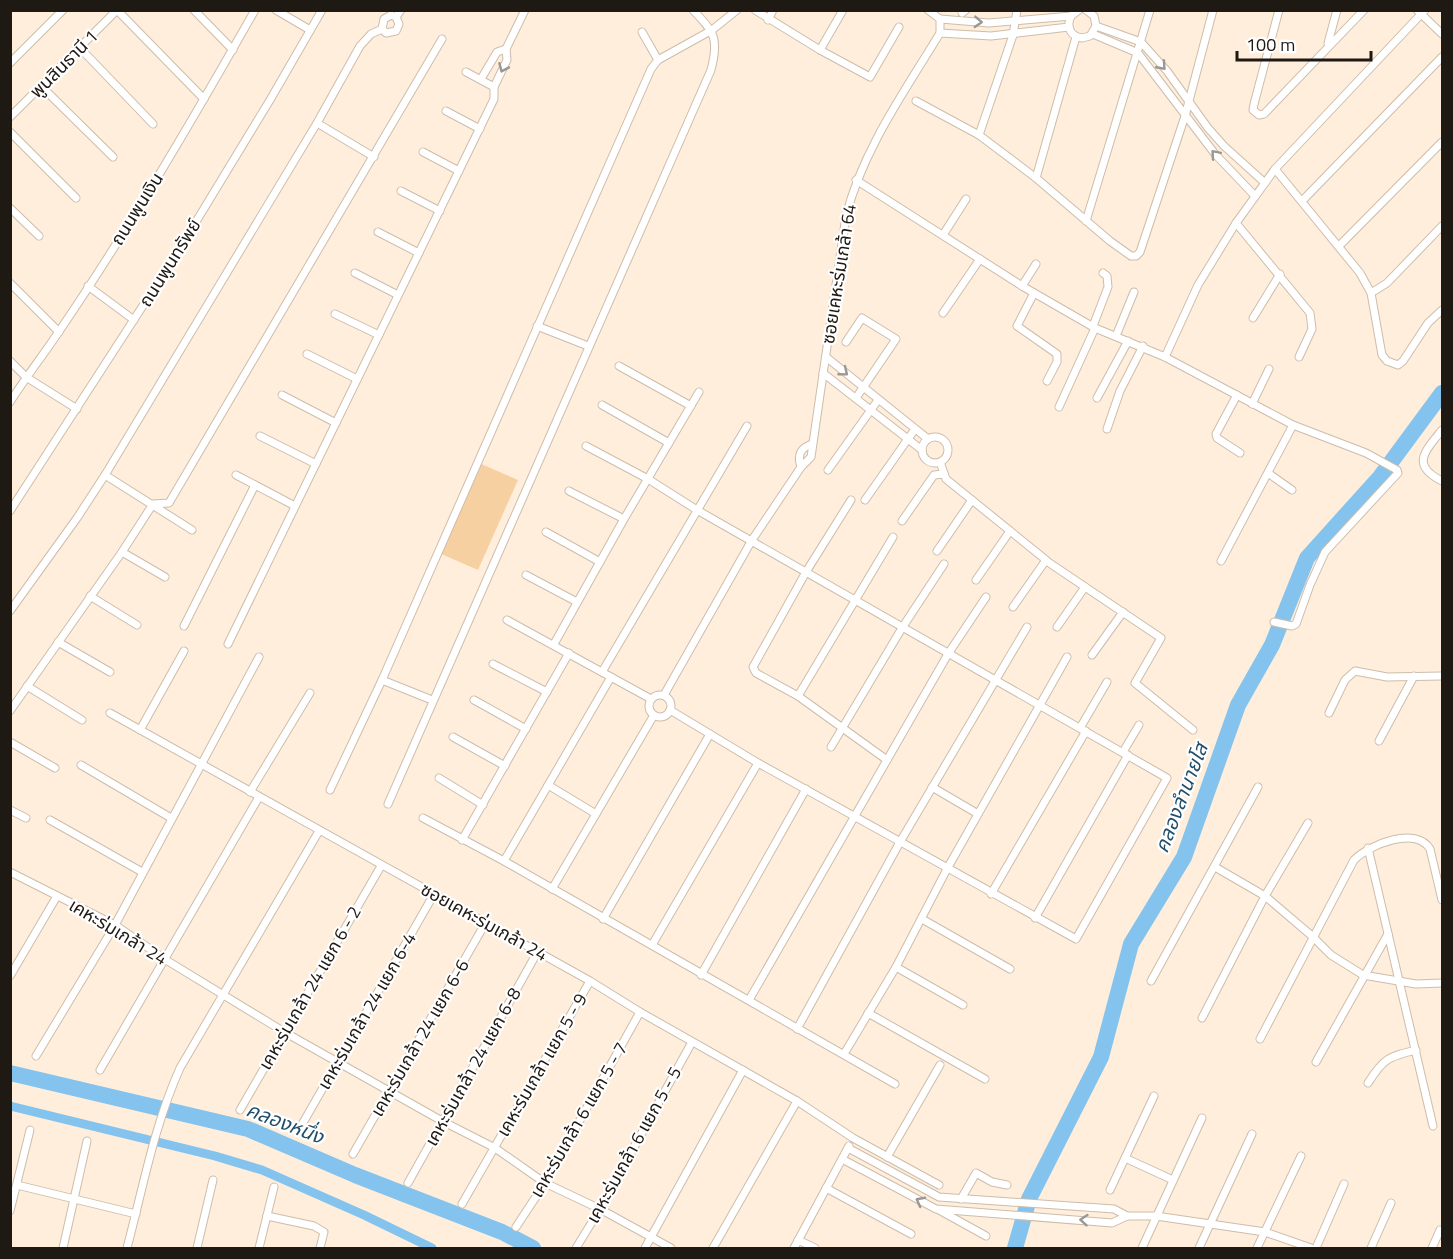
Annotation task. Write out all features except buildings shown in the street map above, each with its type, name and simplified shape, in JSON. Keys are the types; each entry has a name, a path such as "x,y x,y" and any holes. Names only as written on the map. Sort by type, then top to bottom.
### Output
{"street":[{"path":"10,63 63,10"},
{"path":"117,10 204,99"},
{"name":"พูนสินธานี 1","path":"10,117 117,10"},
{"path":"194,10 233,50"},
{"name":"ถนนพูนเงิน","path":"10,402 88,286 204,99 255,10"},
{"path":"276,10 310,30"},
{"name":"ถนนพูนทรัพย์","path":"10,511 134,320 270,100 322,10"},
{"path":"396,17 401,10"},
{"path":"228,644 480,129 494,99 494,87 507,60 506,49 525,10"},
{"path":"388,804 711,70 717,48 712,30 693,10"},
{"path":"330,790 382,681 651,69 658,60 712,30 737,10"},
{"path":"755,10 768,20 870,77 898,27"},
{"path":"768,20 773,10"},
{"path":"820,50 843,10"},
{"path":"928,10 940,19 989,23 1071,16 1079,10"},
{"path":"979,135 1013,35 1017,10"},
{"path":"1071,16 1069,27 1076,37 1085,38 1093,34 1096,26 1094,16 1086,10"},
{"path":"1086,220 1150,10"},
{"path":"916,102 979,135 1036,178 1110,241 1136,256 1140,252 1185,116 1214,10"},
{"path":"1279,10 1254,104 1255,114 1259,116 1264,114 1364,10"},
{"path":"1328,46 1337,10"},
{"path":"1165,357 1198,285 1236,223 1275,169 1421,12 1443,33"},
{"path":"391,15 396,17 399,24 396,32 386,33 382,29 384,19 391,15"},
{"path":"940,19 940,33 1013,35 1069,27"},
{"path":"1096,26 1141,42 1167,71 1208,128 1224,146 1265,183"},
{"path":"10,611 105,475 317,123 360,46 371,34 382,29"},
{"path":"642,32 658,60"},
{"name":"ซอยเคหะร่มเกล้า 64","path":"801,467 811,457 846,216 856,180 874,143 940,33"},
{"path":"1093,34 1138,53 1215,154 1255,196"},
{"path":"1036,178 1076,37"},
{"path":"153,504 169,503 442,39"},
{"path":"80,48 153,124"},
{"path":"481,79 496,52 506,49"},
{"path":"1302,201 1443,57"},
{"path":"466,72 494,87"},
{"path":"41,86 113,157"},
{"path":"446,111 480,129"},
{"path":"317,123 374,157"},
{"path":"10,132 76,198"},
{"path":"1339,246 1443,142"},
{"path":"423,152 459,171"},
{"path":"1275,169 1360,273 1371,293 1382,355 1393,364 1398,365 1403,361 1419,334 1443,310"},
{"path":"856,180 1022,286 1094,327 1143,346 1293,425 1377,458 1397,470 1398,473 1325,552 1296,624 1292,626 1275,622"},
{"path":"401,191 440,211"},
{"path":"943,235 966,199"},
{"path":"10,208 39,236"},
{"path":"1236,223 1310,313 1312,329 1299,357"},
{"path":"1371,293 1387,283 1443,226"},
{"path":"378,232 419,253"},
{"path":"943,313 980,259"},
{"path":"1022,286 1036,264"},
{"path":"356,273 398,295"},
{"path":"1059,407 1094,327 1108,286 1107,276 1103,273"},
{"path":"1253,318 1280,274"},
{"path":"10,283 59,332"},
{"path":"88,286 134,320"},
{"path":"1116,336 1134,292"},
{"path":"1034,293 1017,326 1057,354 1057,362 1047,381"},
{"path":"335,314 379,335"},
{"path":"846,342 862,318 896,339 856,398"},
{"path":"537,326 588,346"},
{"path":"1097,398 1128,340"},
{"path":"1107,429 1120,391 1143,346"},
{"path":"307,354 357,379"},
{"path":"824,374 922,450 927,460 934,463 940,462 948,454 947,445 941,438 928,439 826,357"},
{"path":"10,361 26,377 77,409"},
{"path":"619,366 691,406"},
{"path":"1252,404 1269,369"},
{"path":"554,644 699,392"},
{"path":"282,395 336,423"},
{"path":"1237,395 1216,434 1217,438 1240,453"},
{"path":"828,470 878,400"},
{"path":"602,405 669,443"},
{"path":"1221,561 1293,425"},
{"path":"602,672 747,426"},
{"path":"866,500 915,429"},
{"path":"1443,430 1423,457 1423,464 1425,470 1443,481"},
{"path":"260,436 316,464"},
{"path":"922,450 928,439"},
{"path":"664,695 752,540 801,467 798,460 800,453 804,447 812,444"},
{"path":"586,446 648,479 697,510 1083,729 1166,779 1077,939 991,894 670,711"},
{"path":"940,462 946,479 1045,560 1161,638 1135,683 1193,730"},
{"path":"1268,473 1292,490"},
{"path":"902,521 934,475 945,474"},
{"path":"105,475 192,530"},
{"path":"236,475 296,506"},
{"path":"184,626 255,485"},
{"path":"569,491 624,519"},
{"path":"850,500 754,661 753,668 756,673 798,696 887,760"},
{"path":"937,551 972,500"},
{"path":"10,711 153,504"},
{"path":"976,580 1010,531"},
{"path":"546,532 600,562"},
{"path":"798,696 893,537"},
{"path":"122,552 165,577"},
{"path":"1013,607 1045,560"},
{"path":"831,747 902,627 944,564"},
{"path":"526,575 577,602"},
{"path":"1057,627 1085,587"},
{"path":"90,596 138,625"},
{"path":"749,1000 948,654 986,597"},
{"path":"1092,655 1123,612"},
{"path":"507,620 651,699"},
{"path":"797,1029 900,842 1028,627"},
{"path":"58,642 110,672"},
{"path":"140,730 184,651"},
{"path":"462,840 569,653"},
{"path":"36,1056 115,926 259,657"},
{"path":"844,1054 896,967 947,869 1067,657"},
{"path":"492,664 547,692"},
{"path":"1329,713 1345,680 1355,671 1387,677 1439,676 1443,684"},
{"path":"1379,741 1414,676"},
{"path":"504,861 611,677"},
{"path":"382,681 432,700"},
{"path":"991,894 1107,682"},
{"path":"27,686 82,720"},
{"path":"250,792 310,693"},
{"path":"664,695 654,696 649,708 654,715 663,716 670,711"},
{"path":"664,695 670,701 670,711"},
{"path":"474,700 526,729"},
{"name":"ซอยเคหะร่มเกล้า 24","path":"110,713 381,866 538,951 797,1101 853,1138 939,1185"},
{"path":"552,889 654,715"},
{"path":"1035,918 1126,754 1139,725"},
{"path":"603,919 710,734"},
{"path":"453,737 505,766"},
{"path":"10,742 55,768"},
{"path":"652,945 758,763"},
{"path":"81,765 171,818"},
{"path":"439,778 483,805"},
{"path":"548,785 596,814"},
{"path":"1151,981 1258,787"},
{"path":"932,788 978,814"},
{"path":"700,975 806,789"},
{"path":"100,1070 259,797"},
{"path":"10,810 26,818"},
{"path":"423,819 504,861 700,975 749,1000 895,1084"},
{"path":"50,820 142,872"},
{"path":"1202,1018 1265,896 1308,822"},
{"path":"127,1248 166,1098 180,1068 319,831"},
{"path":"1260,1039 1312,936 1354,860 1368,848 1410,837 1426,843 1430,849 1443,900"},
{"path":"1368,848 1433,1125"},
{"name":"เคหะร่มเกล้า 24 แยก 6 - 2","path":"240,1110 381,866"},
{"path":"1215,867 1265,896 1331,955 1363,975 1399,982 1431,985 1443,983"},
{"name":"เคหะร่มเกล้า 24","path":"10,872 115,926 286,1033 442,1121 495,1148 545,1183 600,1209 671,1248"},
{"name":"เคหะร่มเกล้า 24 แยก 6-4","path":"300,1128 434,894"},
{"path":"10,976 57,896"},
{"path":"922,919 1010,969"},
{"name":"เคหะร่มเกล้า 24 แยก 6-6","path":"353,1154 486,922"},
{"path":"1316,1062 1388,934"},
{"name":"เคหะร่มเกล้า 24 แยก 6-8","path":"408,1183 538,951"},
{"path":"896,967 963,1005"},
{"name":"เคหะร่มเกล้า แยก 5 - 9","path":"462,1204 590,981"},
{"name":"เคหะร่มเกล้า 6 แยก 5 - 7","path":"516,1227 545,1183 640,1012"},
{"path":"868,1013 985,1079"},
{"name":"เคหะร่มเกล้า 6 แยก 5 - 5","path":"576,1248 600,1209 692,1041"},
{"path":"1368,1083 1379,1066 1387,1059 1416,1050"},
{"path":"887,1157 939,1065"},
{"path":"645,1248 743,1070"},
{"path":"1110,1190 1154,1096"},
{"path":"713,1248 797,1101"},
{"path":"1142,1248 1202,1118"},
{"path":"10,1211 30,1130"},
{"path":"1199,1248 1252,1134"},
{"path":"794,1248 853,1138"},
{"path":"63,1248 87,1141"},
{"path":"848,1148 939,1197 1114,1209 1127,1216"},
{"path":"1257,1248 1301,1156"},
{"path":"1125,1158 1173,1180"},
{"path":"842,1159 986,1236"},
{"path":"961,1199 976,1173 992,1182 1007,1185"},
{"path":"197,1248 213,1180"},
{"path":"1316,1248 1344,1184"},
{"path":"16,1185 136,1214"},
{"path":"259,1248 274,1187"},
{"path":"826,1188 911,1234"},
{"path":"950,1198 950,1210"},
{"path":"1371,1248 1391,1203"},
{"path":"936,1209 1112,1223 1127,1216 1156,1216 1265,1232 1311,1248"},
{"path":"267,1216 314,1226 324,1232 320,1248"},
{"path":"1432,1248 1440,1230"},
{"path":"798,1240 815,1248"}],"shaded area":[{"path":"479,463 518,480 478,570 439,553"}],"waterway":[{"name":"คลองลำนายโส","path":"1015,1248 1029,1199 1101,1057 1131,944 1184,857 1238,705 1272,645 1307,558 1380,477 1442,393"},
{"name":"คลองหนึ่ง","path":"10,1073 248,1129 355,1175 502,1232 533,1248"},
{"path":"10,1106 215,1156 262,1170 432,1248"}]}
